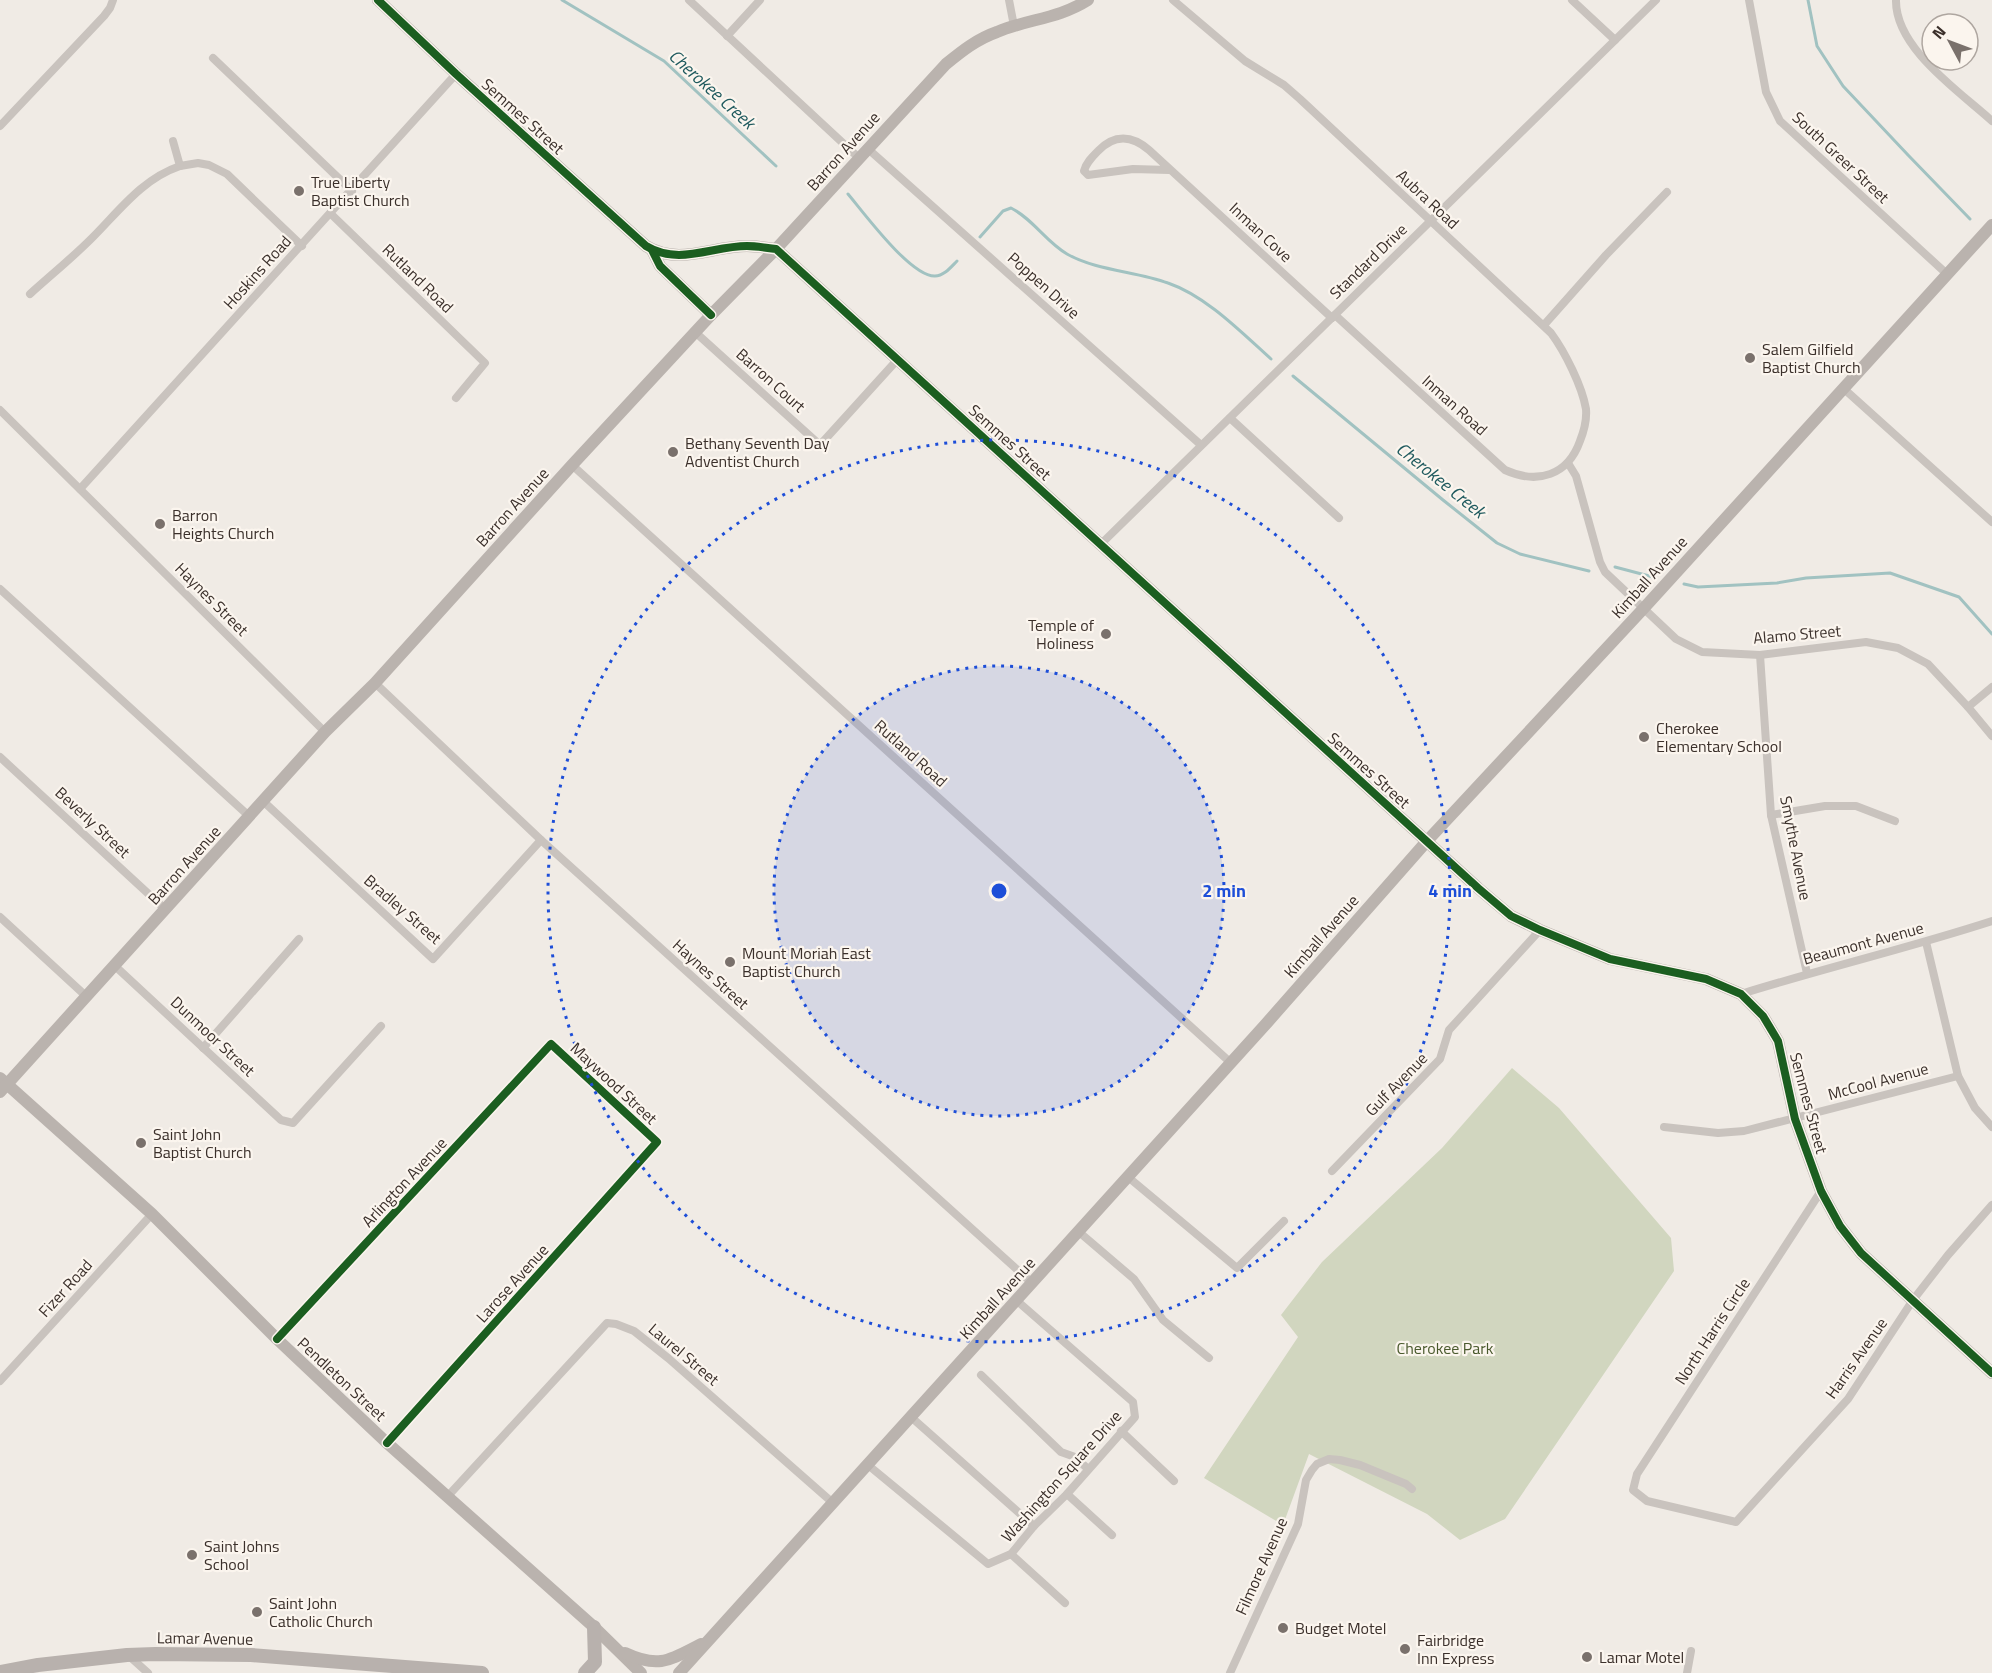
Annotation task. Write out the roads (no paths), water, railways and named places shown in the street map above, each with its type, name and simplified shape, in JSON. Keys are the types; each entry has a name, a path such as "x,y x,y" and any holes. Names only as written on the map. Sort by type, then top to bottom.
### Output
{"main road":[{"name":"Barron Avenue","path":"2,1085 87,997 325,732 375,683 695,332 776,249 953,57 978,40 1014,26 1062,14 1088,0"},
{"name":"Semmes Street","path":"384,2 456,74 635,238 652,250 684,256 747,246 776,249 1511,916 1610,959 1706,979 1740,994 1762,1016 1778,1041 1795,1119 1821,1191 1840,1227 1861,1253 1992,1372"},
{"name":"Kimball Avenue","path":"679,1673 1231,1063 1427,841 1644,608 1992,225"},
{"name":"Semmes Street","path":"652,250 660,266 711,315"},
{"name":"Pendleton Street","path":"2,1085 152,1214 277,1339 387,1443 594,1628 641,1673"},
{"path":"585,1673 595,1662 594,1628"},
{"path":"615,1648 652,1663 663,1661 710,1639"},
{"name":"Lamar Avenue","path":"0,1672 38,1665 128,1655 251,1655 479,1673"}],"street":[{"path":"0,126 104,16 113,0"},
{"name":"Poppen Drive","path":"689,0 727,36 1201,445"},
{"path":"727,36 760,0"},
{"path":"1009,0 1014,26"},
{"name":"Aubra Road","path":"1173,0 1245,62 1284,85 1544,325 1565,355 1586,411 1585,428 1574,455 1568,463"},
{"path":"1572,0 1615,40"},
{"name":"Standard Drive","path":"1101,544 1656,0"},
{"name":"South Greer Street","path":"1749,0 1766,92 1780,121 1948,275"},
{"path":"1896,0 1896,12 1905,37 1923,59 1992,121"},
{"path":"213,58 351,191"},
{"name":"Hoskins Road","path":"80,489 456,74"},
{"name":"Inman Cove","path":"1169,170 1133,169 1088,175 1084,171 1102,147 1113,140 1125,138 1138,141 1334,316"},
{"path":"173,141 180,166"},
{"path":"30,294 90,240 139,189 153,178 180,166 198,163 219,168 302,246"},
{"path":"1544,325 1667,192"},
{"name":"Rutland Road","path":"331,214 485,363 456,398"},
{"name":"Inman Road","path":"1334,316 1505,470 1520,476 1547,476 1562,469 1568,463"},
{"name":"Barron Court","path":"695,332 820,445 898,358"},
{"path":"1843,388 1992,522"},
{"name":"Haynes Street","path":"0,410 325,732"},
{"path":"1230,418 1339,518"},
{"name":"Alamo Street","path":"1568,463 1576,476 1605,572 1676,639 1702,652 1760,655 1866,642 1898,648 1928,664 1992,736"},
{"name":"Rutland Road","path":"572,465 1231,1063"},
{"path":"0,589 250,817"},
{"name":"Smythe Avenue","path":"1760,655 1771,816 1808,973"},
{"name":"Haynes Street","path":"375,683 541,840 1032,1283"},
{"path":"1968,707 1992,687"},
{"name":"Beverly Street","path":"0,757 166,910"},
{"name":"Bradley Street","path":"264,802 433,959 541,840"},
{"path":"1771,816 1825,806 1856,806 1895,821"},
{"path":"0,917 87,997"},
{"name":"Beaumont Avenue","path":"1740,994 1808,973 1926,942 1992,921"},
{"name":"Gulf Avenue","path":"1332,1171 1440,1059 1449,1030 1540,930"},
{"path":"202,1048 299,939"},
{"path":"1926,942 1958,1076 1974,1108 1992,1127"},
{"name":"Dunmoor Street","path":"115,966 281,1120 293,1123 381,1026"},
{"name":"Maywood Street","path":"551,1044 657,1142"},
{"name":"Arlington Avenue","path":"277,1339 551,1044"},
{"name":"McCool Avenue","path":"1664,1127 1718,1133 1744,1131 1958,1076"},
{"name":"Larose Avenue","path":"387,1443 657,1142"},
{"path":"1128,1177 1237,1268 1284,1221"},
{"name":"North Harris Circle","path":"1736,1522 1647,1501 1633,1490 1637,1474 1821,1191"},
{"name":"Harris Avenue","path":"1736,1522 1848,1400 1913,1300 1948,1255 1992,1205"},
{"name":"Fizer Road","path":"0,1381 152,1214"},
{"path":"1078,1232 1134,1279 1163,1320 1209,1358"},
{"name":"Washington Square Drive","path":"868,1464 988,1564 1011,1554 1034,1526 1067,1494 1135,1417 1133,1402 1016,1300"},
{"name":"Laurel Street","path":"447,1497 607,1323 634,1331 668,1358 833,1503"},
{"path":"981,1375 1061,1452 1075,1457 1088,1469"},
{"path":"911,1417 1034,1526"},
{"path":"1121,1431 1174,1481"},
{"name":"Filmore Avenue","path":"1230,1673 1298,1524 1306,1480 1317,1464 1329,1459 1360,1465 1406,1484 1412,1489"},
{"path":"1067,1494 1112,1535"},
{"path":"1011,1554 1065,1603"},
{"path":"1687,1673 1691,1651"},
{"path":"128,1655 148,1673"}],"waterway":[{"name":"Cherokee Creek","path":"562,0 664,61 776,166"},
{"path":"1808,0 1817,46 1843,86 1970,219"},
{"name":"Cherokee Creek","path":"848,194 888,243 925,274 935,276 941,274 957,261"},
{"name":"Cherokee Creek","path":"980,237 1003,211 1011,208 1026,218 1059,249 1079,260 1156,279 1196,297 1222,316 1271,359"},
{"name":"Cherokee Creek","path":"1293,376 1497,543 1520,554 1589,571"},
{"name":"Cherokee Creek","path":"1615,567 1653,577"},
{"name":"Cherokee Creek","path":"1684,584 1698,587 1777,583 1806,578 1890,573 1959,597 1992,634"}],"place":[{"name":"True Liberty Baptist Church","path":"299,191"},
{"name":"Salem Gilfield Baptist Church","path":"1750,358"},
{"name":"Bethany Seventh Day Adventist Church","path":"673,452"},
{"name":"Barron Heights Church","path":"160,524"},
{"name":"Temple of Holiness","path":"1106,634"},
{"name":"Cherokee Elementary School","path":"1644,737"},
{"name":"Mount Moriah East Baptist Church","path":"730,962"},
{"name":"Saint John Baptist Church","path":"141,1143"},
{"name":"Saint Johns School","path":"192,1555"},
{"name":"Saint John Catholic Church","path":"257,1612"},
{"name":"Budget Motel","path":"1283,1628"},
{"name":"Fairbridge Inn Express","path":"1405,1649"},
{"name":"Lamar Motel","path":"1587,1657"}],"park label":[{"name":"Cherokee Park","path":"1445,1348"}]}
